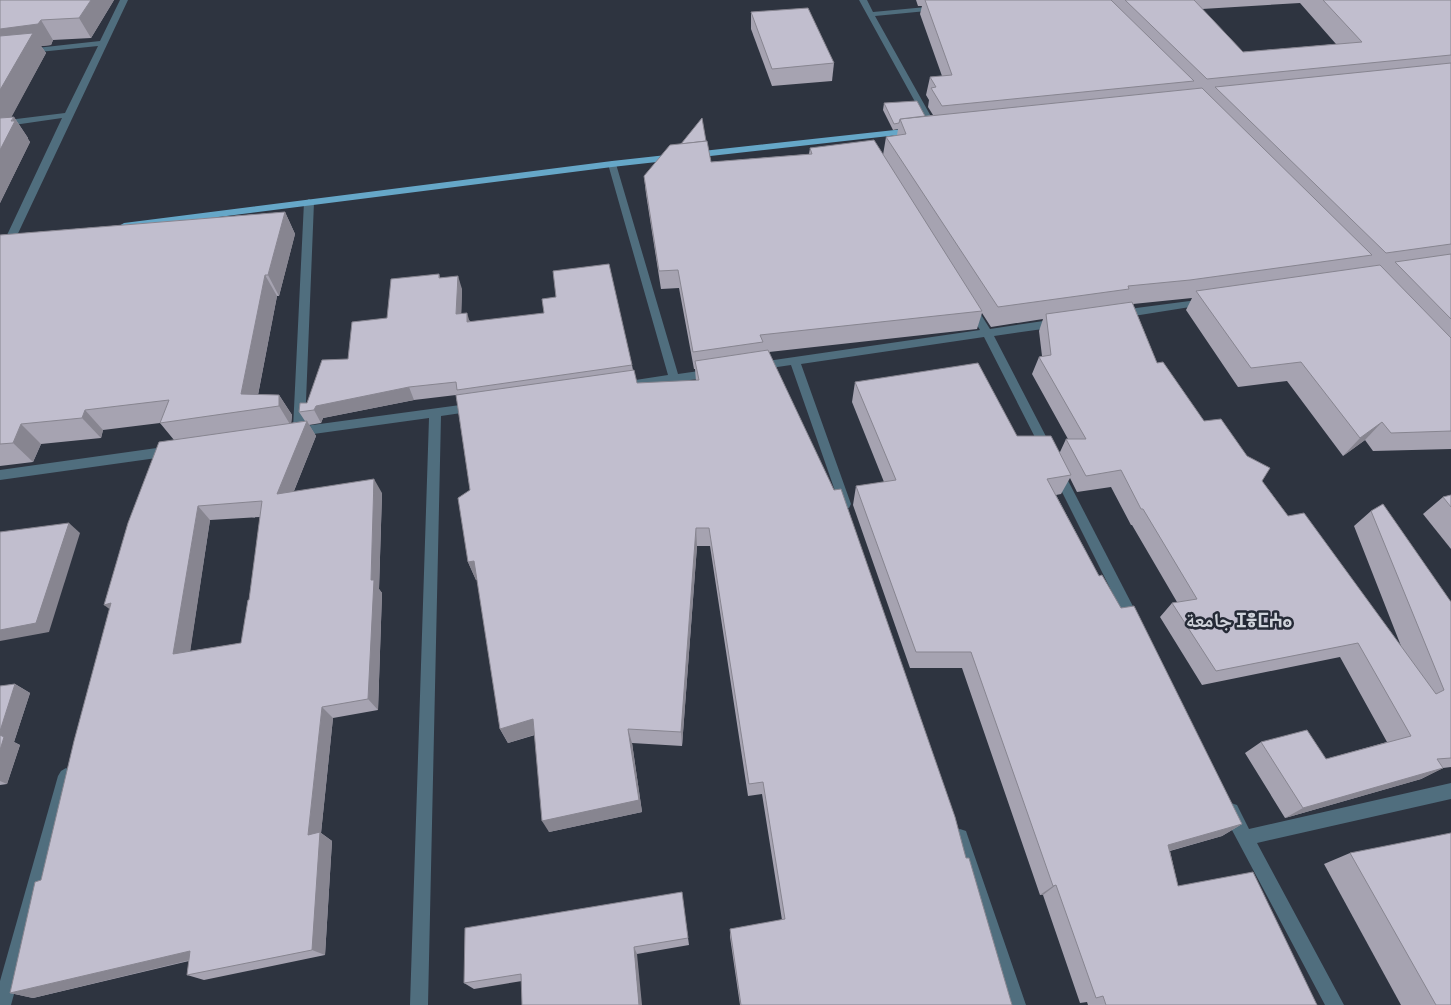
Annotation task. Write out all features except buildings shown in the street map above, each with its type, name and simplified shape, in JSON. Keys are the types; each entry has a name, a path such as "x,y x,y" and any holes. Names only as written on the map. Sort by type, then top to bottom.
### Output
{"main road":[{"path":"114,227 612,164 867,141 944,128"},
{"path":"4,242 17,240"}],"street":[{"path":"0,261 4,242 124,0"},
{"path":"863,0 934,129"},
{"path":"872,14 949,7"},
{"path":"0,54 103,43"},
{"path":"0,124 68,115"},
{"path":"612,164 674,378"},
{"path":"309,202 294,433 483,406"},
{"path":"962,292 987,333 1141,634"},
{"path":"1105,316 1213,300"},
{"path":"749,367 1066,322"},
{"path":"795,361 850,519"},
{"path":"616,386 721,371"},
{"path":"419,1005 435,413"},
{"path":"0,475 185,448"},
{"path":"151,472 156,452"},
{"path":"2,1005 72,757"},
{"path":"1245,838 1451,791"},
{"path":"1227,803 1335,1005"},
{"path":"956,828 1018,1005"}],"district":[{"name":"جامعة ⵊⴻⵎⵄⴰ","path":"1239,621"}]}
